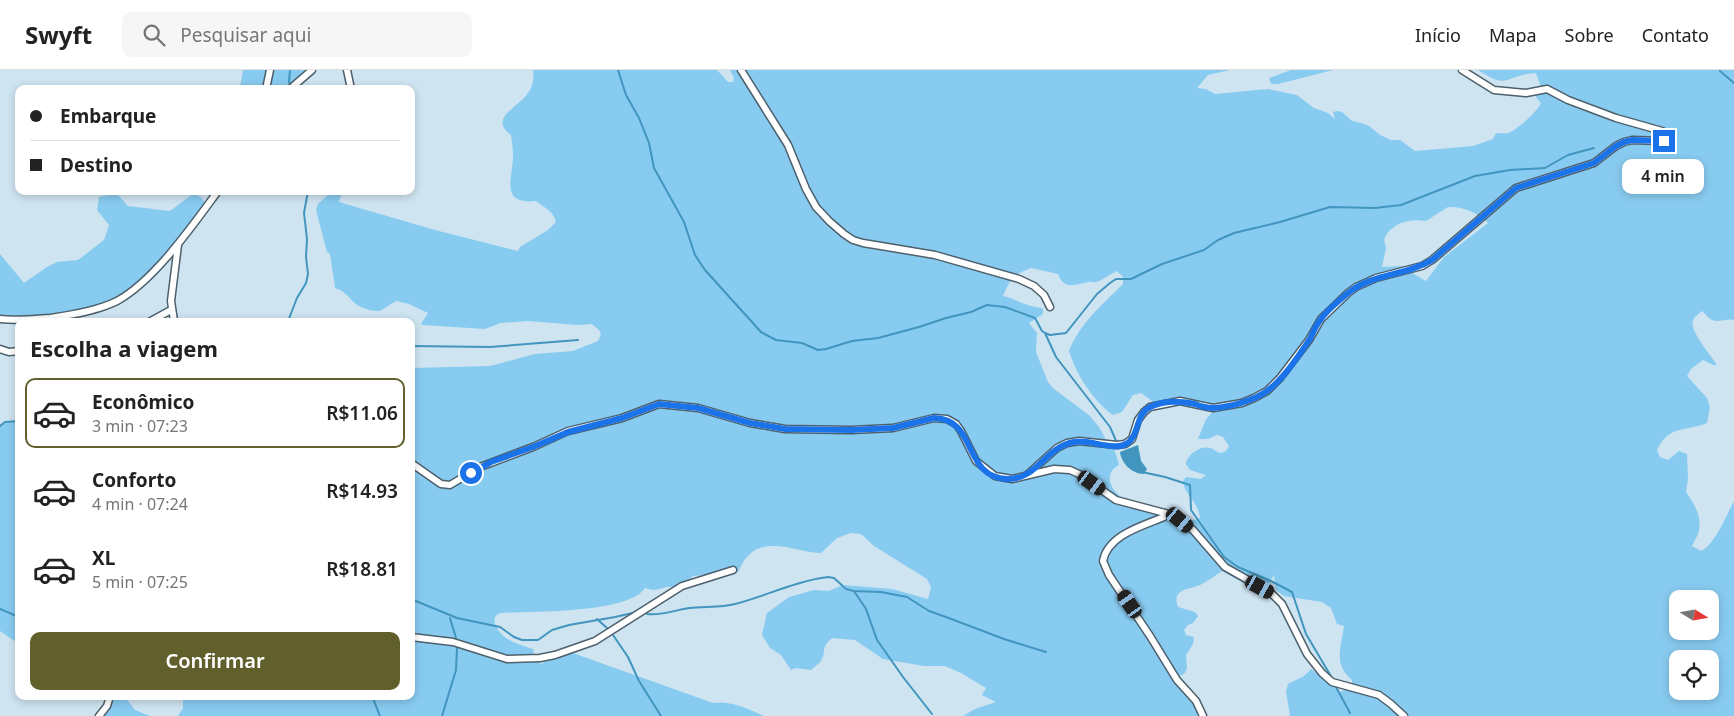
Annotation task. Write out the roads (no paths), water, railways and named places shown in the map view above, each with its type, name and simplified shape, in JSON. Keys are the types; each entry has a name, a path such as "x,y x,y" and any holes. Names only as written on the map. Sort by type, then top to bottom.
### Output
{"street":[{"path":"267,85 270,70"},
{"path":"295,85 312,70"},
{"path":"347,70 350,85"},
{"path":"741,70 788,146 806,189 816,207 844,234 853,240 863,243 935,256 1019,279 1034,286 1044,295 1050,307"},
{"path":"1026,476 1057,448 1067,443 1080,441 1117,446 1125,444 1132,439 1138,420 1146,409 1156,405 1180,401 1213,408 1242,402 1268,391 1304,346 1321,319 1356,287 1376,278 1422,266 1432,260 1516,188 1594,163 1624,142 1632,140 1664,141 1668,138 1668,134 1662,131 1616,118 1568,100 1548,89 1526,94 1494,90 1462,70"},
{"path":"46,318 67,316 104,306 116,301 139,285 178,243 215,195"},
{"path":"173,318 171,310 172,292 178,243"},
{"path":"156,318 171,310"},
{"path":"0,319 15,320"},
{"path":"0,349 9,352 15,351"},
{"path":"415,466 441,484 450,485 480,467 568,432 622,418 654,405 669,404 698,408 750,423 785,429 851,430 893,428 941,418 956,424 976,461 991,474 1004,479 1054,469 1070,470 1079,474 1116,500 1165,513 1180,520 1193,530 1225,567 1271,593 1282,604 1307,654 1332,682 1379,695 1404,716"},
{"path":"1165,513 1164,517 1114,541 1106,549 1103,561 1109,575 1177,680 1196,701 1204,716"},
{"path":"415,637 452,642 507,659 540,658 555,655 595,641 682,586 733,570"},
{"path":"99,716 107,706 109,700"}],"waterway":[{"path":"290,70 289,82 291,85"},
{"path":"618,70 626,95 639,118 649,143 654,168 684,222 695,255 705,270 761,332 776,340 802,343 818,350 852,341 878,338 971,312 987,305 1005,307 1035,318 1045,333 1056,357 1110,427 1117,443"},
{"path":"1720,71 1734,83"},
{"path":"1045,333 1050,335 1066,333 1097,294 1116,279 1131,279 1162,264 1204,250 1218,240 1234,233 1330,207 1375,208 1401,205 1475,176 1510,170 1545,168 1568,155 1594,148"},
{"path":"289,318 297,298 306,283 308,274 304,213 307,195"},
{"path":"415,346 490,347 578,340"},
{"path":"0,426 5,422 15,421"},
{"path":"1142,472 1190,485 1191,510 1224,557 1238,567 1292,592 1306,634 1332,678"},
{"path":"647,614 663,614 689,608 729,605 747,601 793,585 828,577 834,578 846,589 881,592 907,597 929,611 1004,639 1046,652"},
{"path":"854,591 866,609 877,640 932,714"},
{"path":"415,601 457,618 500,627 522,640 538,640 552,630 569,625 637,612"},
{"path":"0,609 15,615"},
{"path":"450,618 456,638"},
{"path":"597,619 607,628"},
{"path":"613,635 628,657 639,681 661,716"},
{"path":"442,716 456,670 457,648"},
{"path":"1336,687 1350,713"},
{"path":"374,700 380,716"}]}
